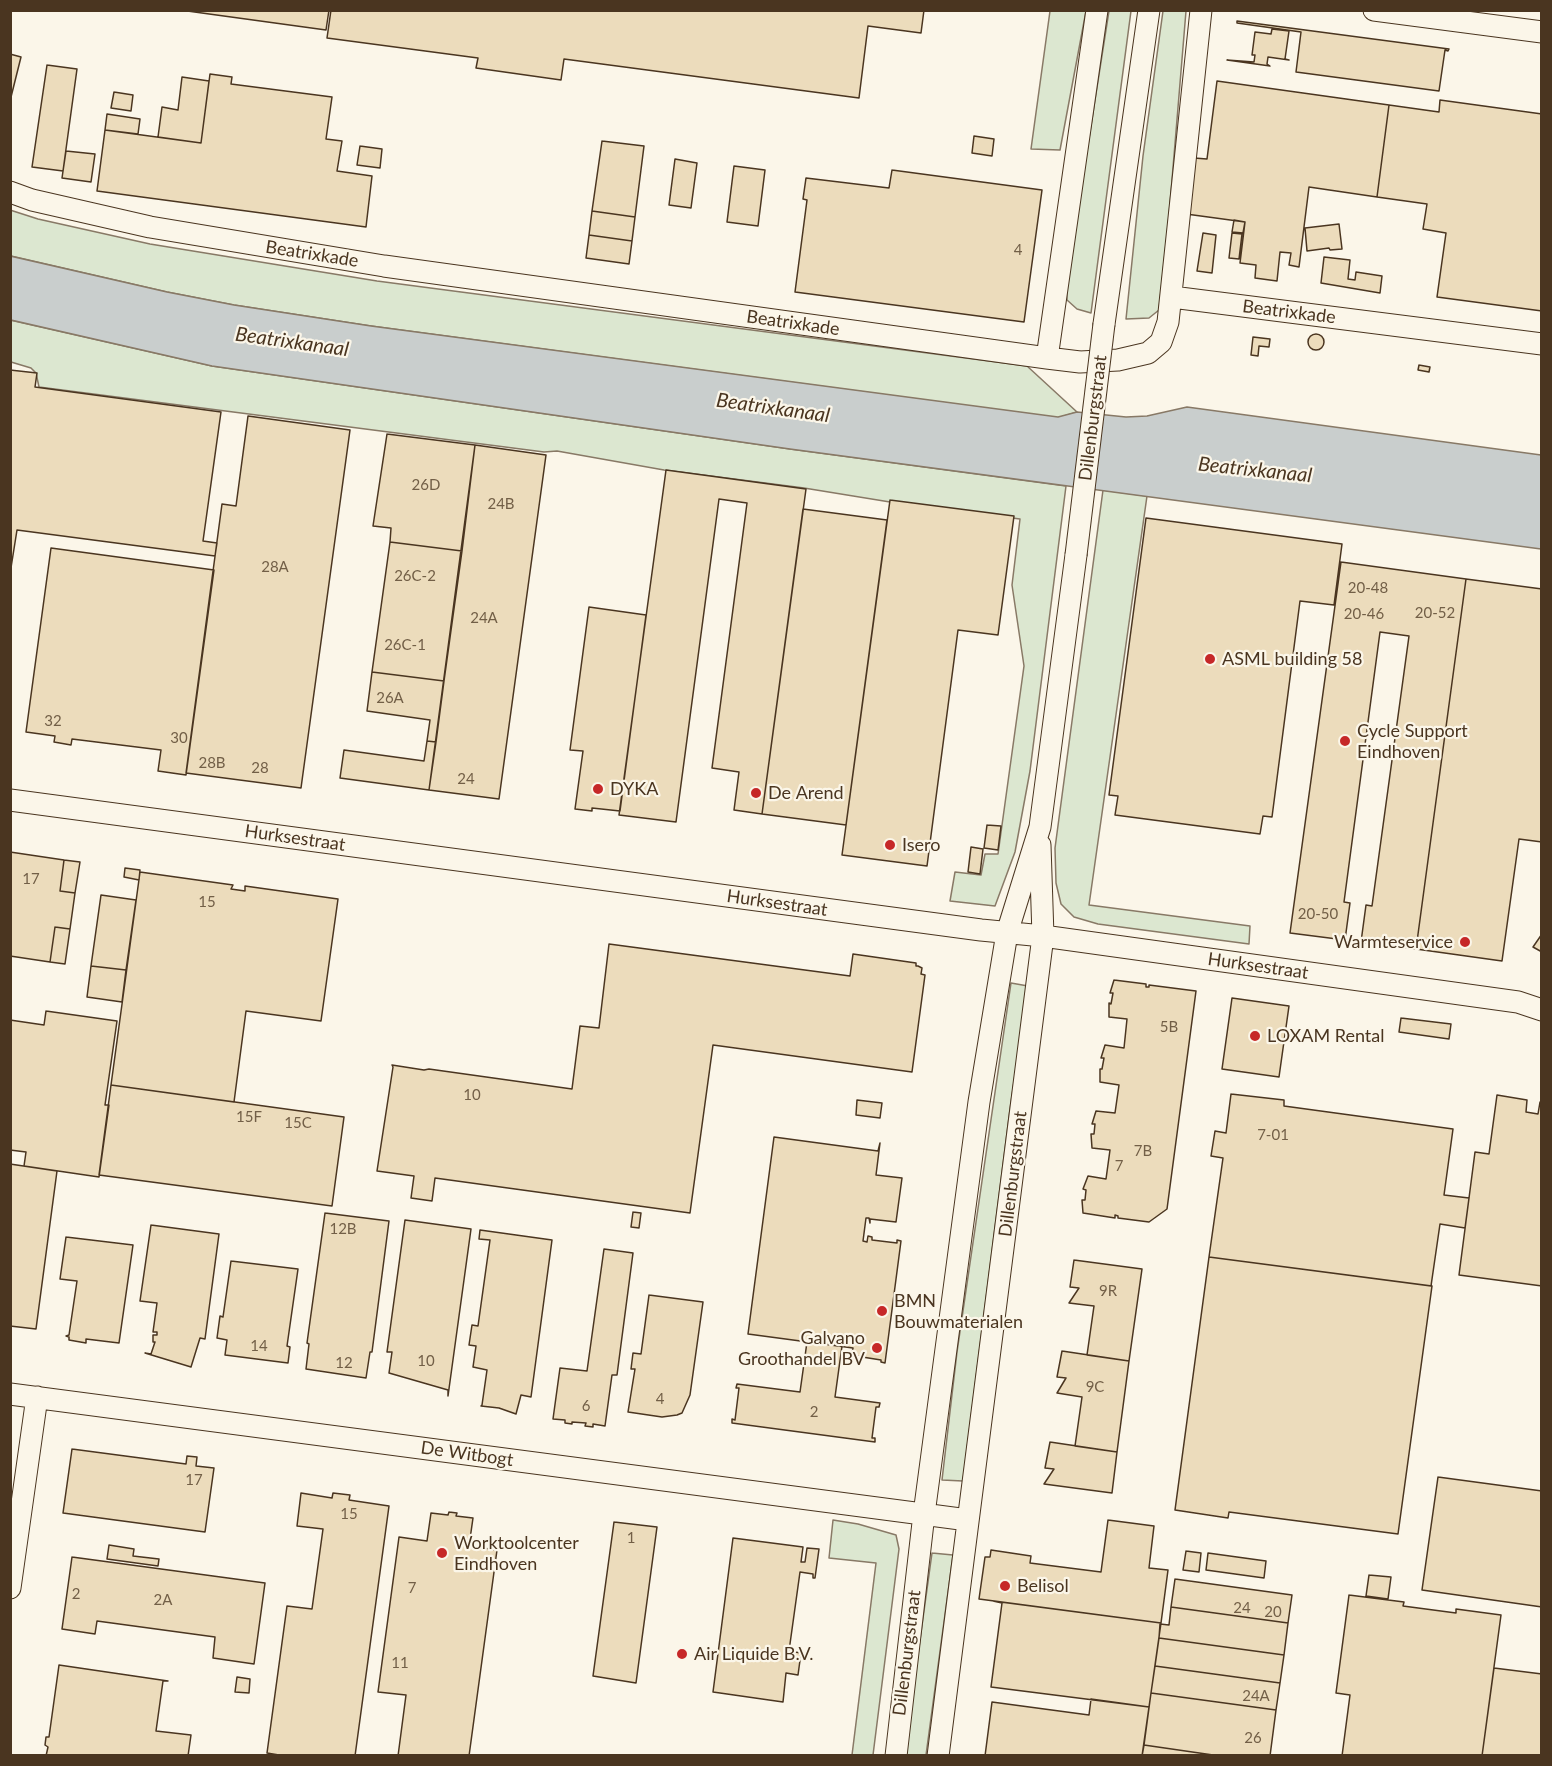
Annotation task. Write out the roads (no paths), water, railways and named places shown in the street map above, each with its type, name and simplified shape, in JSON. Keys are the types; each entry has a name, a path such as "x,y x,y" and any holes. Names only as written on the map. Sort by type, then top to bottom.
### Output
{"street":[{"path":"1047,358 1097,10"},
{"name":"Dillenburgstraat","path":"938,1755 1043,936 1040,826 1104,324 1149,10"},
{"path":"1172,297 1201,10"},
{"path":"1374,10 1542,32"},
{"name":"Beatrixkade","path":"10,192 32,200 150,227 384,266 1080,362 1118,360 1148,353 1161,342 1168,322 1172,297 1542,344"},
{"name":"Hurksestraat","path":"10,800 1043,936 1518,1002 1542,1010"},
{"name":"Dillenburgstraat","path":"896,1755 924,1514 979,1101 1007,933 1040,826"},
{"name":"De Witbogt","path":"10,1394 924,1514"},
{"path":"10,1588 37,1397"},
{"path":"924,1514 968,1520"}],"water":[{"name":"Beatrixkanaal","path":"10,256 234,305 371,326 1058,417 1077,412 1126,417 1147,416 1187,407 1541,455 1541,549 790,449 212,366 11,320"}],"place":[{"name":"ASML building 58","path":"1210,659"},
{"name":"Cycle Support Eindhoven","path":"1345,741"},
{"name":"DYKA","path":"598,789"},
{"name":"De Arend","path":"756,793"},
{"name":"Isero","path":"890,845"},
{"name":"Warmteservice","path":"1465,942"},
{"name":"LOXAM Rental","path":"1255,1036"},
{"name":"BMN Bouwmaterialen","path":"882,1311"},
{"name":"Galvano Groothandel BV","path":"877,1348"},
{"name":"Worktoolcenter Eindhoven","path":"442,1553"},
{"name":"Belisol","path":"1005,1586"},
{"name":"Air Liquide B.V.","path":"682,1654"}]}
